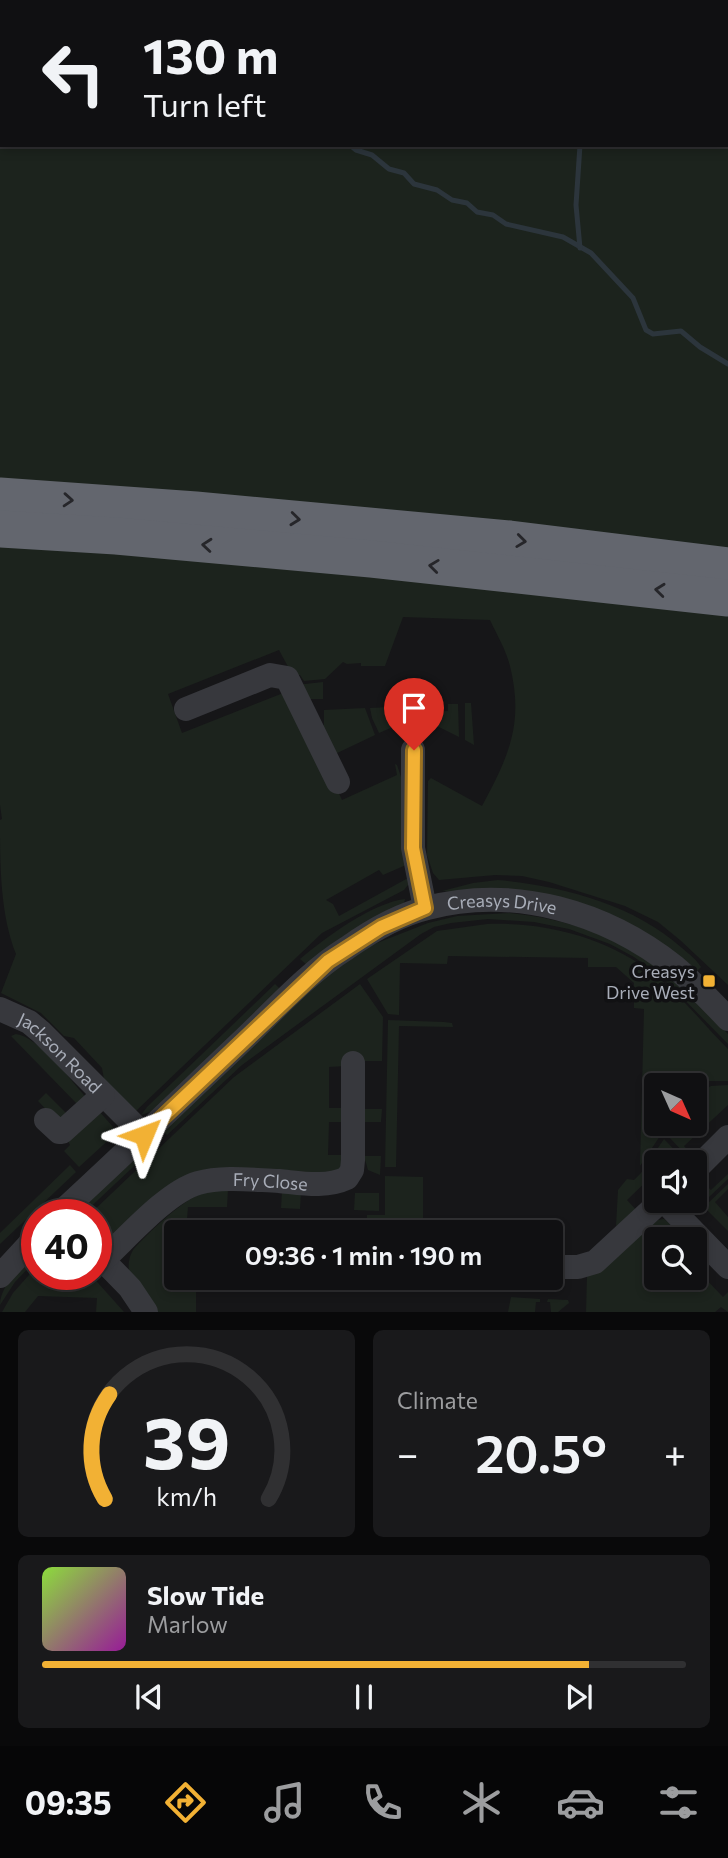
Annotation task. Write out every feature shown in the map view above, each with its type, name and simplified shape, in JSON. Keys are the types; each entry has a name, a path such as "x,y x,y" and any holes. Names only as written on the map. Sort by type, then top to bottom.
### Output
{"highway":[{"path":"0,496 196,510 510,539 728,566"},
{"path":"0,529 103,535 358,558 728,598"}],"street":[{"path":"186,709 270,675 287,678 338,782"},
{"path":"414,750 413,848 425,908"},
{"name":"Creasys Drive","path":"76,1199 328,961 381,927 425,908 473,899 509,900 549,906 591,919 624,933 665,960 688,978 728,1019"},
{"name":"Jackson Road","path":"2,1016 29,1022 41,1032 144,1135"},
{"name":"Fry Close","path":"112,1246 169,1199 198,1183 222,1180 330,1184 347,1178 352,1170 353,1160 353,1063"},
{"path":"46,1120 62,1132 72,1109 103,1095"},
{"path":"707,1158 728,1137"},
{"path":"563,1267 578,1267 596,1262 649,1213"},
{"path":"676,1213 728,1267"},
{"path":"0,1276 21,1253"},
{"path":"112,1269 130,1288 146,1312"}],"shaded area":[{"path":"0,147 728,147 728,554 0,484"},
{"path":"0,541 728,611 728,985 658,922 625,906 522,876 495,875 439,880 433,873 427,855 428,781 431,778 482,806 500,771 511,739 514,686 506,654 490,620 403,617 385,666 361,666 361,663 343,662 325,679 304,681 300,675 293,676 279,650 168,694 182,733 291,690 342,800 397,775 395,764 397,765 403,783 406,865 383,875 379,870 326,900 333,904 339,916 408,878 408,885 404,890 322,933 136,1111 104,1079 102,1068 74,1038 64,1036 41,1013 1,993 16,954 4,906 1,871"},
{"path":"323,682 323,699 309,699 296,685"},
{"path":"465,703 471,703 474,745 465,740"},
{"path":"437,704 437,707 411,708 413,735 410,736 402,718 401,705"},
{"path":"448,704 458,704 459,737 431,723 424,734 418,735 419,712 448,711"},
{"path":"390,707 393,727 379,733 370,708"},
{"path":"365,708 375,735 331,756 320,734 324,724 324,710"},
{"path":"498,880 547,887 619,909 663,933 701,967 697,971 537,892 489,888 442,891"},
{"path":"405,899 404,903 307,965 300,959 336,931 364,914"},
{"path":"509,913 573,925 593,931 631,949 691,995 728,1034 728,1044 663,978 610,944 569,929 534,922 488,919 451,923 421,934 242,1065 167,1135 163,1131 323,978 372,945 428,923 457,916"},
{"path":"487,924 529,926 571,933 610,948 658,977 728,1049 728,1081 707,1082 707,1073 644,1073 644,1136 660,1136 651,1150 644,1150 644,1160 640,1166 644,1009 634,1008 634,983 616,967 588,967 588,958 448,956 447,964 400,963 399,1015 388,1014 367,979 437,931"},
{"path":"275,984 281,990 153,1111 141,1115 147,1107"},
{"path":"360,984 383,1017 382,1061 346,1061 346,1066 329,1067 329,1108 346,1108 345,1122 329,1122 328,1155 346,1155 346,1161 335,1173 227,1171 112,1240 112,1199 106,1199 234,1077"},
{"path":"388,1020 444,1022 452,1023 453,1027 399,1026 396,1167 385,1167"},
{"path":"16,1034 35,1043 45,1052 89,1101 78,1105 11,1036"},
{"path":"728,1085 728,1105 707,1125 707,1088"},
{"path":"46,1093 69,1116 60,1124 38,1101"},
{"path":"364,1109 382,1109 381,1122 364,1122"},
{"path":"98,1110 113,1127 114,1135 79,1167 64,1151 70,1145 68,1141"},
{"path":"668,1136 695,1136 684,1146 687,1150 681,1150"},
{"path":"664,1139 675,1150 657,1150"},
{"path":"143,1149 148,1153 99,1199 92,1199"},
{"path":"364,1156 381,1156 380,1175 368,1170"},
{"path":"70,1165 76,1172 48,1199 35,1199"},
{"path":"644,1169 644,1184 627,1200 638,1212 616,1226 618,1190 627,1179 634,1180"},
{"path":"728,1174 728,1179 707,1199 707,1186 711,1190"},
{"path":"385,1176 423,1177 423,1220 367,1220 367,1215 385,1215"},
{"path":"728,1184 728,1189 715,1202 728,1217 728,1231 707,1210 707,1204"},
{"path":"228,1190 227,1207 188,1207 187,1220 164,1220 164,1290 196,1290 196,1312 157,1312 129,1271 129,1260 133,1250 155,1227 184,1203 204,1193"},
{"path":"282,1191 301,1192 300,1209 281,1208"},
{"path":"355,1193 379,1193 379,1211 354,1210"},
{"path":"21,1213 21,1224 0,1244 0,1233"},
{"path":"664,1219 675,1227 649,1227"},
{"path":"644,1231 644,1290 707,1290 707,1280 723,1297 728,1292 728,1312 721,1307 715,1312 586,1312 587,1276"},
{"path":"21,1267 21,1276 0,1305 4,1290"},
{"path":"21,1284 21,1290 104,1290 124,1312 96,1312 97,1298 38,1296 25,1312 2,1312"},
{"path":"511,1297 540,1299 540,1302 536,1302 535,1312 508,1312"},
{"path":"548,1299 568,1300 569,1303 558,1312 551,1312"}],"waterway":[{"path":"352,147 372,155 389,169 404,173 414,184 437,190 452,200 467,203 477,212 493,215 506,224 563,237 591,253 633,298 646,330 653,334 681,331 700,347 728,364"},
{"path":"580,147 576,205 580,248"}],"place":[{"name":"Creasys Drive West","path":"709,981"}],"route":[{"path":"144,1135 328,961 381,927 425,908 414,863 414,750"}]}
